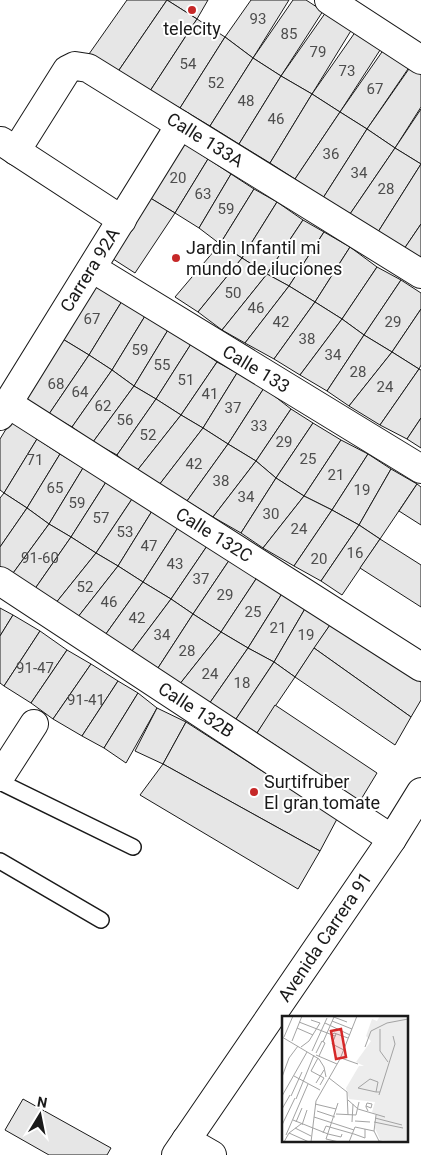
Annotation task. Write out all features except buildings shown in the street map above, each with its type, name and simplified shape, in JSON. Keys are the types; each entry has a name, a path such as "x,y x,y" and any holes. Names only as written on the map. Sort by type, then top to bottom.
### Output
{"street":[{"path":"330,0 421,60"},
{"name":"Calle 133A","path":"8,146 67,70 76,66 88,68 421,274"},
{"name":"Carrera 92A","path":"4,410 180,125"},
{"path":"8,146 122,220"},
{"name":"Calle 133","path":"92,268 421,469"},
{"name":"Calle 132C","path":"4,410 421,667"},
{"name":"Calle 132B","path":"0,581 392,839"},
{"path":"0,777 34,724"},
{"name":"Avenida Carrera 91","path":"181,1148 392,839 421,792"},
{"path":"181,1148 212,1155"}],"lane":[{"path":"0,782 133,847"},
{"path":"0,861 101,920"}],"place":[{"name":"telecity","path":"192,10"},
{"name":"Jardin Infantil mi mundo de iluciones","path":"176,258"},
{"name":"Surtifruber El gran tomate","path":"254,792"}]}
